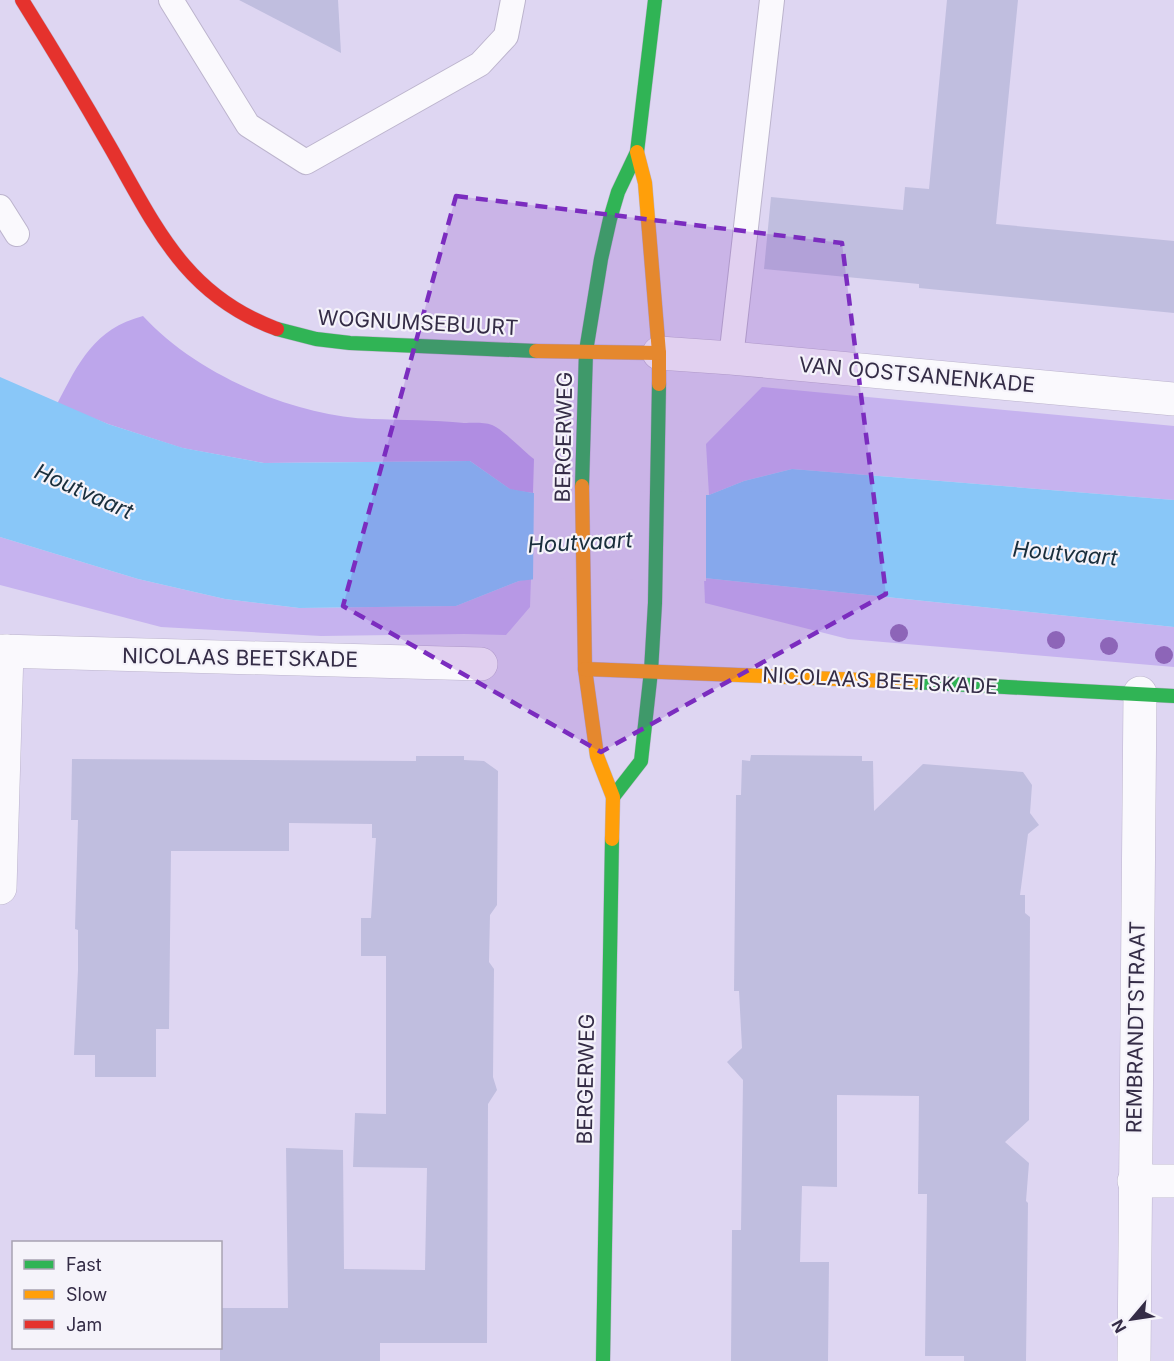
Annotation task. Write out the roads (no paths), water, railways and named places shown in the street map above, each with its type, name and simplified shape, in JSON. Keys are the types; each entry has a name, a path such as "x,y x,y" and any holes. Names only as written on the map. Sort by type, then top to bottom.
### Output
{"main road":[{"name":"WOGNUMSEBUURT","path":"22,0 67,72 164,239 187,270 229,305 258,321 285,332 314,339 353,344 475,350 659,353"},
{"name":"BERGERWEG","path":"603,1361 613,797 597,756 585,669 582,450 586,351 601,259 618,192 637,152 656,0"},
{"name":"BERGERWEG","path":"613,797 641,760 651,671 656,583 659,353 645,183 637,152"},
{"name":"NICOLAAS BEETSKADE","path":"585,669 1174,696"}],"street":[{"name":"VAN OOSTSANENKADE","path":"659,353 1174,399"},
{"name":"NICOLAAS BEETSKADE","path":"2,650 481,664"},
{"path":"0,888 2,650"},
{"name":"REMBRANDTSTRAAT","path":"1134,1361 1140,693"},
{"path":"1134,1181 1174,1181"}],"lane":[{"path":"171,0 248,125 306,162 480,64 506,36 513,0"},
{"path":"731,358 772,0"},
{"path":"0,207 17,234"}],"water":[{"name":"Houtvaart","path":"0,377 108,424 183,448 264,463 470,461 510,489 533,493 709,495 744,481 792,469 1174,500 1174,627 704,578 570,575 519,581 456,606 299,608 225,599 138,579 0,537"}]}
